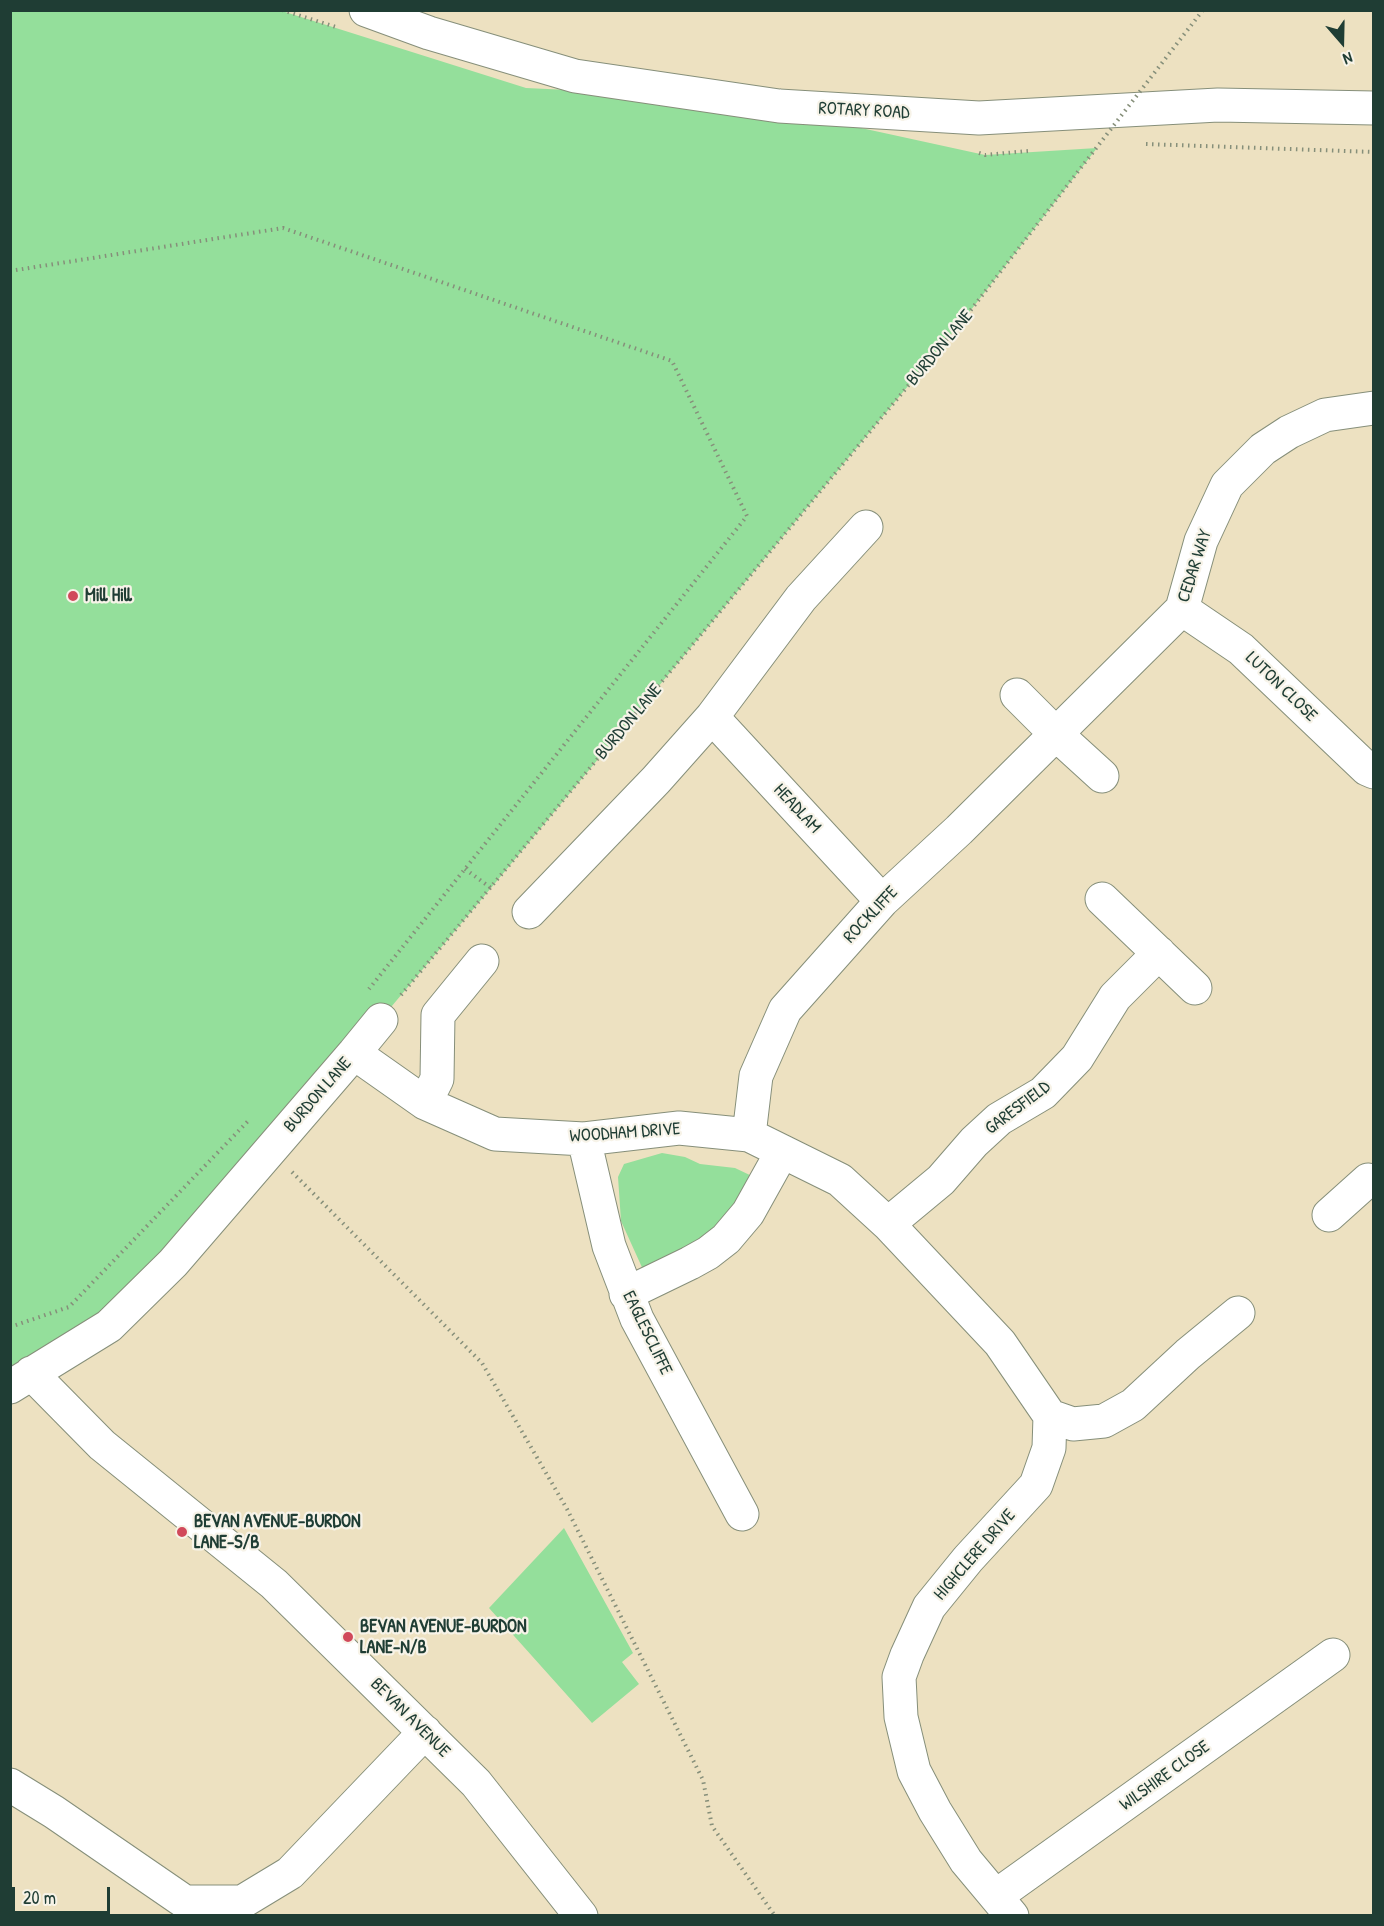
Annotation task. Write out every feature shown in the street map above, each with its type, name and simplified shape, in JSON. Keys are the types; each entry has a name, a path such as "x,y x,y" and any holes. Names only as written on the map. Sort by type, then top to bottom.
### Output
{"street":[{"name":"ROTARY ROAD","path":"366,10 429,33 575,76 779,106 979,118 1218,105 1374,108"},
{"name":"CEDAR WAY","path":"1057,735 1182,609 1200,541 1227,485 1263,448 1289,432 1325,416 1374,408"},
{"path":"528,912 656,780 712,717 801,598 866,527"},
{"name":"LUTON CLOSE","path":"1182,609 1241,649 1359,761 1374,772"},
{"path":"1017,695 1102,776"},
{"name":"HEADLAM","path":"712,717 882,901"},
{"name":"ROCKLIFFE","path":"749,1135 756,1076 785,1010 882,901 1057,735"},
{"path":"1102,899 1195,988"},
{"name":"GARESFIELD","path":"888,1224 941,1180 974,1142 999,1119 1043,1093 1077,1058 1115,997 1159,953"},
{"path":"425,1103 437,1079 438,1015 482,961"},
{"name":"BURDON LANE","path":"21,1380 108,1326 173,1263 354,1053 372,1008"},
{"name":"WOODHAM DRIVE","path":"354,1053 425,1103 495,1134 584,1139 679,1128 749,1135 840,1180 888,1224 1000,1343 1050,1416"},
{"name":"EAGLESCLIFFE","path":"584,1139 609,1246 626,1294 637,1319 742,1515"},
{"path":"626,1294 699,1258 726,1239 748,1213 782,1152"},
{"path":"1329,1215 1372,1182"},
{"path":"1050,1416 1073,1424 1104,1421 1133,1405 1188,1354 1238,1313"},
{"name":"BEVAN AVENUE","path":"21,1380 274,1584 476,1783 581,1916"},
{"name":"HIGHCLERE DRIVE","path":"1004,1906 966,1861 935,1811 914,1771 901,1717 899,1677 929,1607 968,1559 1036,1485 1049,1448 1050,1416"},
{"name":"WILSHIRE CLOSE","path":"1004,1906 1334,1655"},
{"path":"10,1785 64,1818 185,1902 242,1902 290,1873 425,1732"}],"path":[{"name":"BURDON LANE","path":"372,1008 491,888 967,315 1203,10"},
{"path":"10,270 283,228 672,361 747,516 465,869 372,1008"},
{"path":"465,869 491,888"},
{"path":"10,1327 69,1307 250,1118"},
{"path":"271,1150 482,1363 567,1509 698,1769 703,1780 712,1826 775,1916"}],"green space":[{"path":"11,11 282,11 526,88 719,97 985,155 1097,148 967,315 491,888 173,1263 11,1387"},
{"path":"662,1153 685,1157 700,1164 735,1168 754,1177 711,1236 645,1274 621,1221 618,1177 624,1164"},
{"path":"564,1528 633,1653 622,1662 639,1684 592,1723 489,1608"}],"place":[{"name":"Mill Hill","path":"73,596"},
{"name":"BEVAN AVENUE-BURDON LANE-S/B","path":"182,1532"},
{"name":"BEVAN AVENUE-BURDON LANE-N/B","path":"348,1637"}]}
